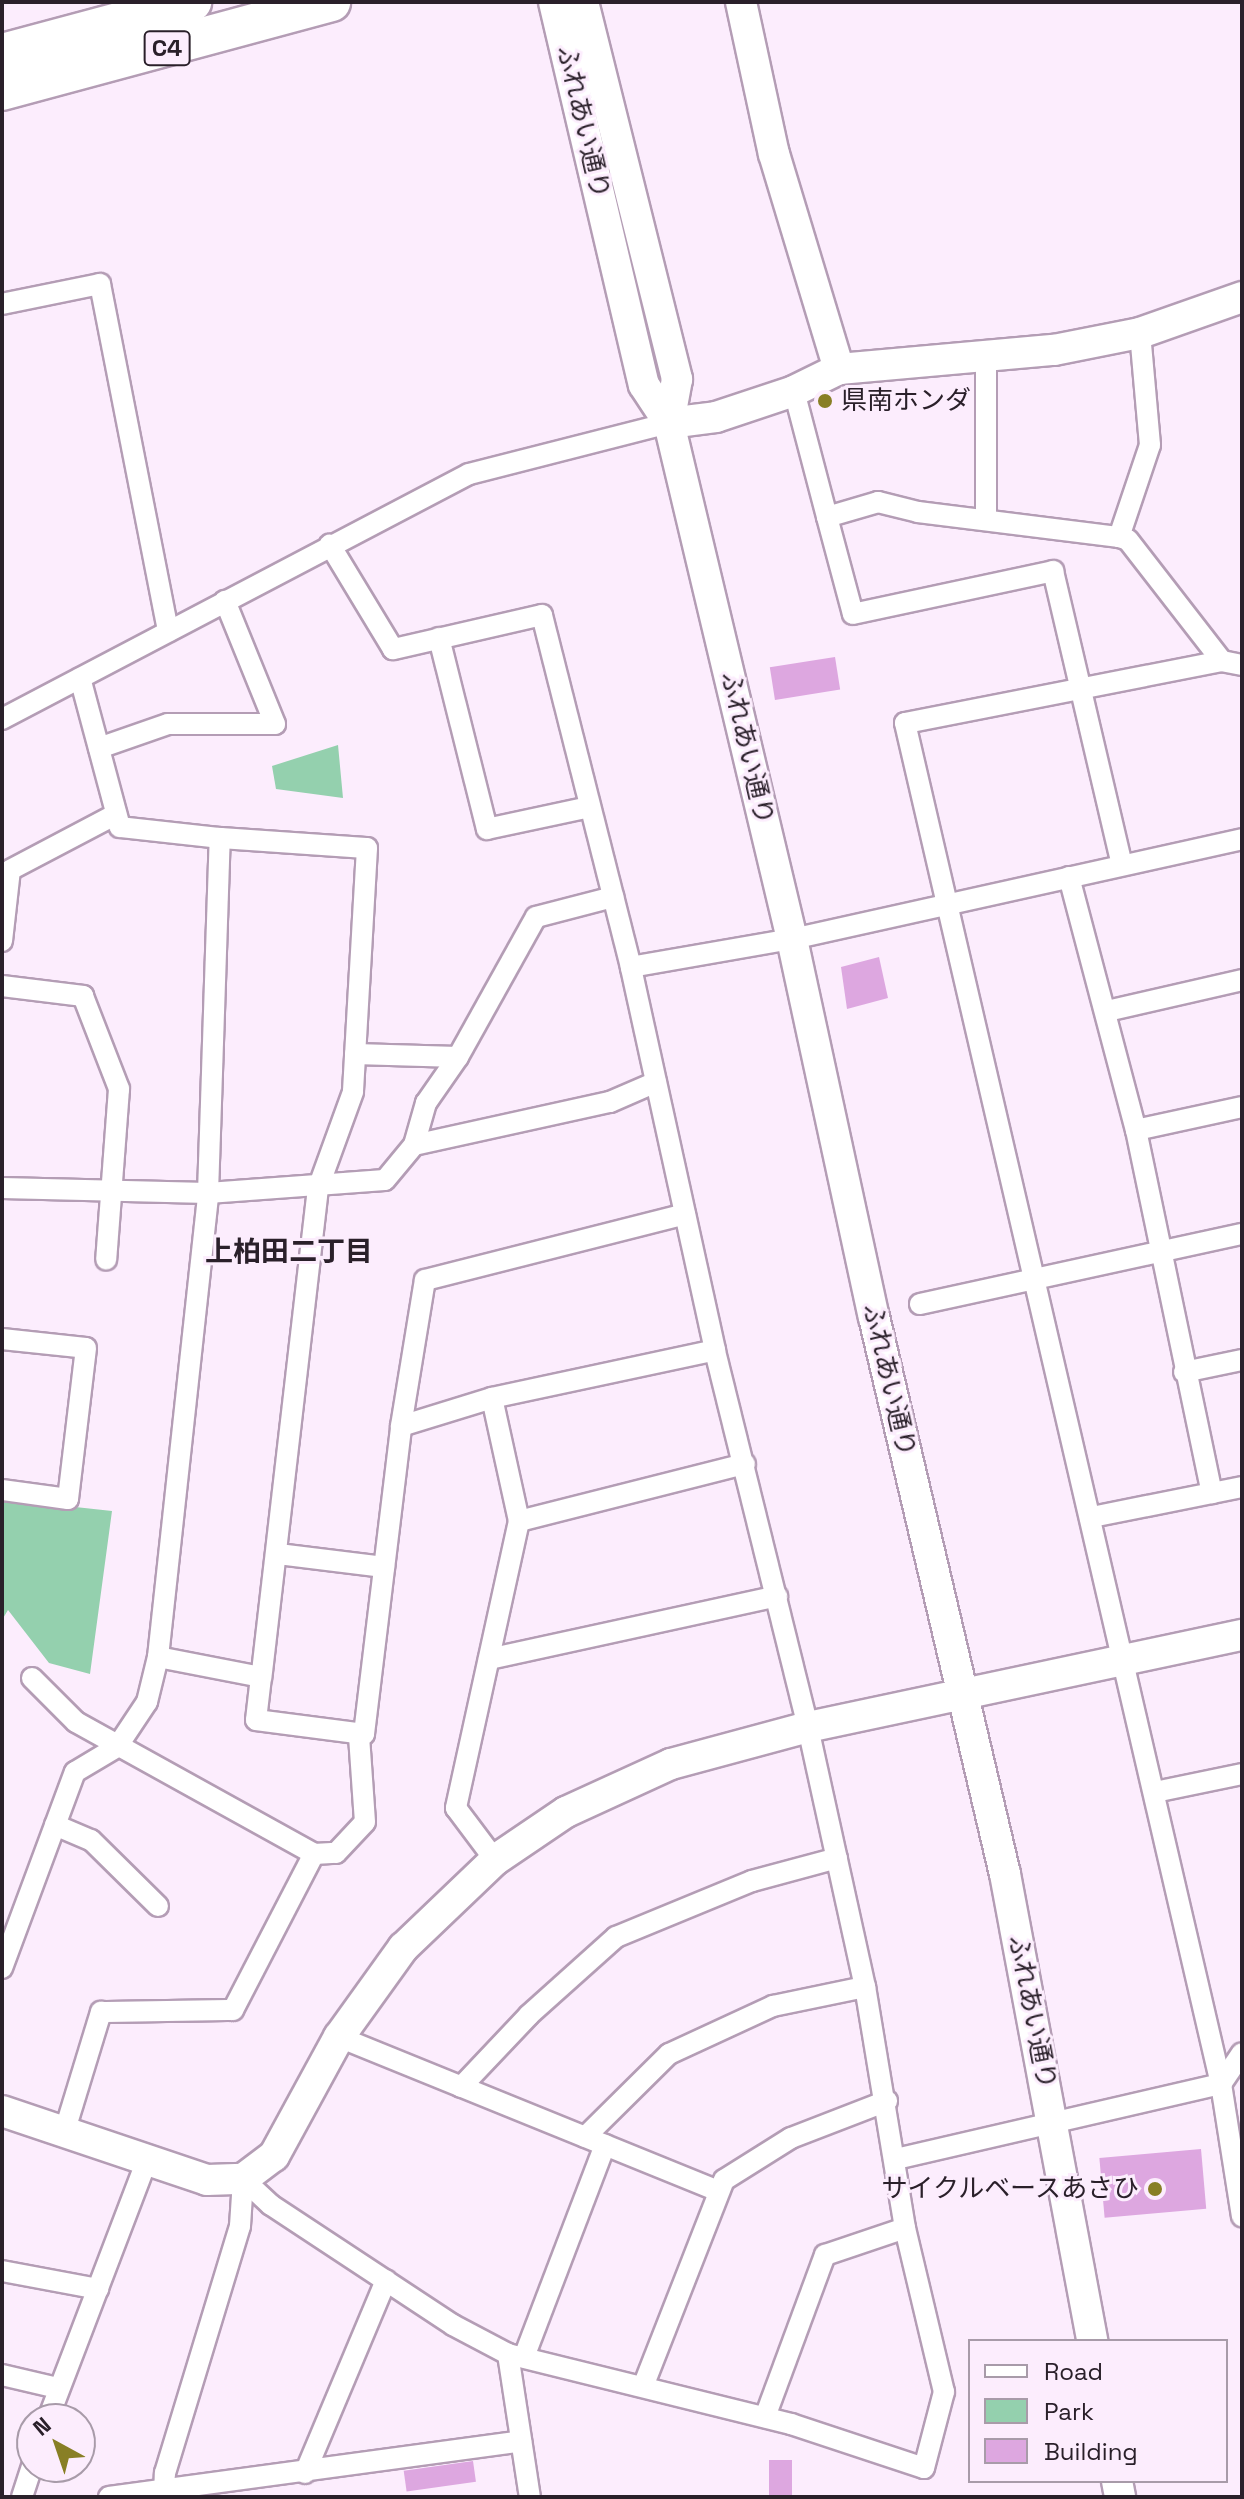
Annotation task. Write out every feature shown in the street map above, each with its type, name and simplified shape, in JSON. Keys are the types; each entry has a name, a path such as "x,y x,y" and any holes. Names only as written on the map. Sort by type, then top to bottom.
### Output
{"highway":[{"name":"C4","path":"2,53 192,2"},
{"name":"C4","path":"2,91 331,2"}],"street":[{"name":"ふれあい通り","path":"554,2 644,385 669,423 792,939 964,1695 1053,2123 1092,2339"},
{"name":"ふれあい通り","path":"583,2 677,379 669,423"},
{"path":"741,2 774,154 839,369"},
{"path":"2,304 100,284 168,631"},
{"path":"2,719 469,474 669,423 716,417 794,391 839,369 986,357 1140,333 1242,297"},
{"path":"1119,537 1150,445 1140,333"},
{"path":"986,357 986,520"},
{"path":"794,391 853,614 1053,571 1122,865"},
{"path":"827,517 878,502 1128,540 1232,663 905,723 1126,1661 1221,2084 1242,2216"},
{"path":"243,2179 271,2205 386,2280 516,2356 644,2384 765,2417 924,2468 944,2392 905,2228 887,2101 865,1987 808,1727 715,1350 631,967 542,615 393,649 330,545"},
{"path":"99,748 168,724 275,724 225,601"},
{"path":"439,638 487,829 590,807"},
{"path":"80,678 120,827 220,838 367,848 353,1092 318,1188 278,1554 256,1720 359,1737"},
{"path":"2,941 10,870 116,814"},
{"path":"2,1968 75,1772 117,1747 147,1702 158,1657 208,1193 220,838"},
{"path":"631,967 792,939 1242,839"},
{"path":"1069,877 1107,1011 1136,1130 1184,1372 1212,1493"},
{"path":"2,1188 208,1193 318,1188 385,1180 414,1145 426,1103 458,1057 536,917 613,897"},
{"path":"1107,1011 1242,980"},
{"path":"2,986 83,996 119,1089 106,1260"},
{"path":"355,1054 458,1057"},
{"path":"414,1145 610,1102 656,1082"},
{"path":"1136,1130 1242,1107"},
{"path":"359,1737 367,1730 401,1426 425,1280 685,1214"},
{"path":"920,1304 1242,1234"},
{"path":"2,1339 86,1348 68,1499 2,1490"},
{"path":"401,1426 492,1398 715,1350"},
{"path":"1184,1372 1242,1360"},
{"path":"492,1398 519,1521 456,1808 495,1860"},
{"path":"519,1521 745,1464"},
{"path":"1092,1517 1242,1487"},
{"path":"278,1554 384,1567"},
{"path":"489,1659 777,1596"},
{"path":"2,2111 207,2180 243,2179 274,2156 339,2037 403,1948 495,1860 566,1812 640,1776 808,1727 1242,1635"},
{"path":"158,1657 261,1677"},
{"path":"32,1678 76,1722 314,1854 336,1853 365,1822 359,1737"},
{"path":"1155,1792 1242,1774"},
{"path":"55,1825 91,1840 158,1906"},
{"path":"64,2133 101,2012 233,2010 314,1854"},
{"path":"461,2087 529,2015 616,1937 752,1881 837,1858"},
{"path":"585,2137 669,2054 773,2006 865,1987"},
{"path":"339,2037 719,2191"},
{"path":"896,2159 1221,2084 1242,2053"},
{"path":"644,2384 719,2191 742,2164 791,2138 887,2101"},
{"path":"530,2497 521,2441 516,2356 605,2145"},
{"path":"53,2403 147,2160"},
{"path":"163,2492 240,2226 243,2179"},
{"path":"765,2417 825,2255 905,2228"},
{"path":"2,2271 98,2289"},
{"path":"305,2473 386,2280"},
{"path":"2,2375 58,2388"},
{"path":"109,2497 305,2473 521,2441"}],"green space":[{"path":"338,745 343,798 276,789 272,766"},
{"path":"2,1499 112,1511 90,1674 49,1663 8,1610 2,1620"}],"building":[{"path":"835,657 840,690 775,700 770,667"},
{"path":"879,957 888,998 847,1009 841,967"},
{"name":"サイクルベースあさひ","path":"1201,2149 1206,2209 1105,2218 1099,2158"},
{"path":"769,2460 792,2460 792,2497 769,2497"},
{"path":"473,2461 476,2482 407,2492 404,2471"}],"place":[{"name":"県南ホンダ","path":"825,401"},
{"name":"サイクルベースあさひ","path":"1155,2189"}],"district":[{"name":"上柏田二丁目","path":"289,1251"}]}
